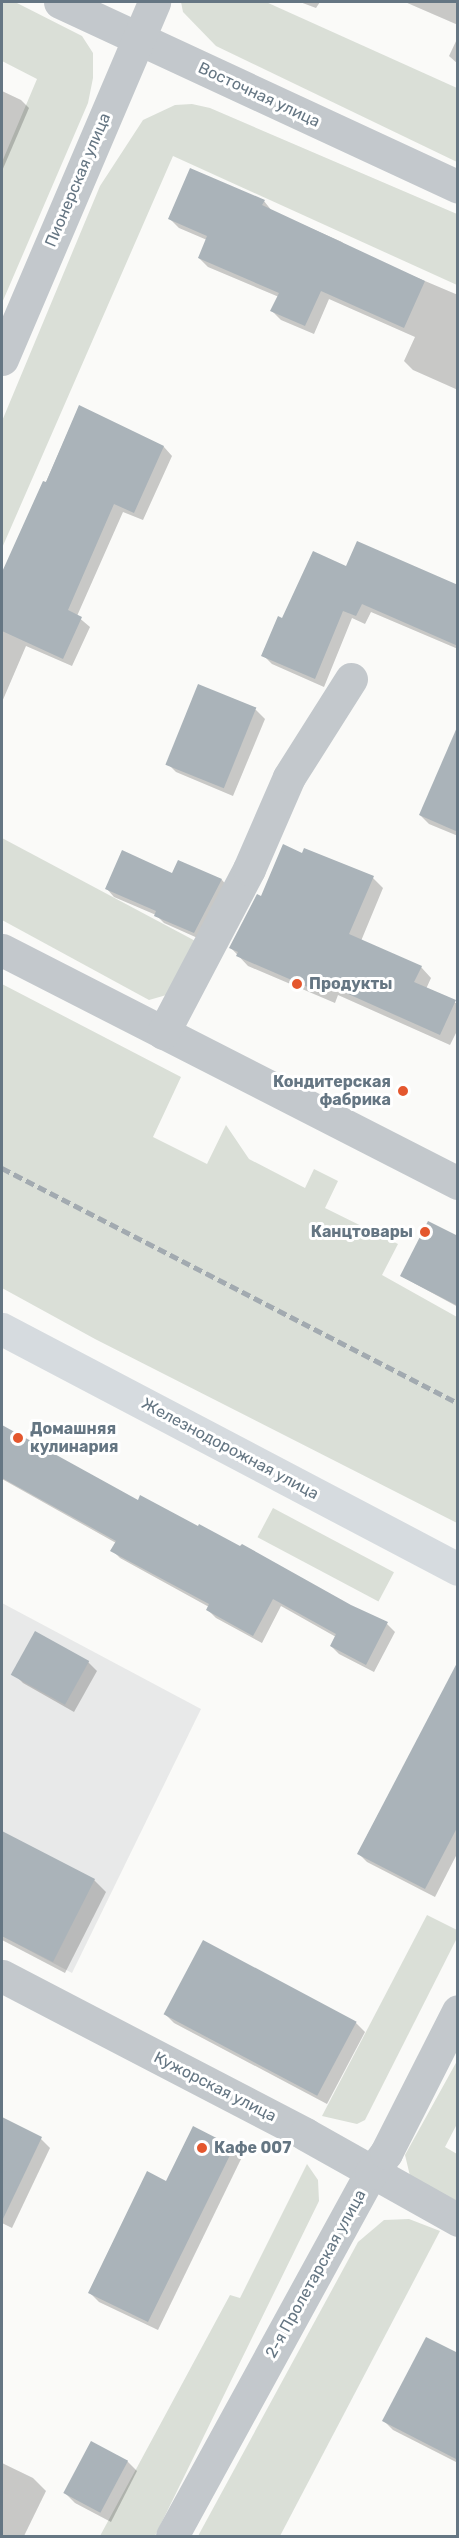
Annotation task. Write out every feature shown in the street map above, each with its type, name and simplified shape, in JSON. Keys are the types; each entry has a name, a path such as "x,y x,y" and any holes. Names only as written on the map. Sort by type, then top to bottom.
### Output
{"main road":[{"name":"Железнодорожная улица","path":"2,1329 458,1569"}],"street":[{"name":"Восточная улица","path":"60,2 458,187"},
{"name":"Пионерская улица","path":"2,359 154,2"},
{"path":"163,1033 249,869 289,777 351,679"},
{"path":"2,950 458,1184"},
{"name":"Кужорская улица","path":"2,1976 305,2134 458,2220"},
{"name":"2-я Пролетарская улица","path":"171,2536 371,2173 386,2153 458,2011"}],"shaded area":[{"path":"2,2 15,2 82,36 93,53 93,78 88,103 2,303 2,162 37,79 2,61"},
{"path":"181,2 266,2 457,88 457,162 216,46 183,12"},
{"path":"192,104 210,108 457,214 457,285 173,156 2,548 2,421 100,186 143,120 175,105"},
{"path":"2,838 201,944 170,994 149,1000 2,920"},
{"path":"2,984 181,1077 153,1137 207,1164 226,1125 249,1159 305,1188 314,1169 338,1181 325,1208 398,1244 382,1275 457,1317 457,1523 95,1339 2,1288"},
{"path":"273,1508 394,1572 378,1601 258,1537"},
{"path":"2,1603 201,1709 72,1973 2,1936"},
{"path":"427,1915 457,1930 457,1938 365,2120 357,2124 322,2116"},
{"path":"457,2061 457,2124 445,2147 457,2154 457,2206 410,2176 405,2155"},
{"path":"307,2164 318,2180 319,2201 155,2536 100,2536 230,2295 240,2298"},
{"path":"409,2219 440,2231 280,2536 198,2536 358,2242 384,2220"}],"building":[{"path":"190,168 265,200 262,205 425,281 404,328 321,291 305,326 270,311 279,293 198,258 207,236 168,219"},
{"path":"79,405 164,446 134,513 114,504 68,610 82,617 63,659 2,631 2,572 43,481 46,482"},
{"path":"357,541 458,585 458,646 362,604 356,616 343,611 315,679 261,656 278,616 282,618 313,551 346,566"},
{"path":"198,684 256,708 224,788 165,765"},
{"path":"458,725 458,832 419,815"},
{"path":"283,844 302,853 304,848 374,876 349,934 422,966 414,982 456,1000 440,1035 328,985 324,994 236,956 238,952 229,948 257,894 261,896"},
{"path":"122,850 172,873 178,860 222,879 194,933 154,916 156,911 105,889"},
{"path":"428,1221 458,1236 458,1306 400,1276"},
{"path":"2,1425 138,1500 140,1495 198,1526 199,1524 240,1546 242,1544 351,1605 388,1622 366,1665 330,1646 336,1634 273,1599 253,1636 206,1610 209,1604 110,1551 116,1541 2,1478"},
{"path":"35,1631 89,1661 65,1705 11,1675"},
{"path":"458,1661 458,1826 425,1889 357,1854"},
{"path":"2,1831 95,1879 53,1962 2,1936"},
{"path":"203,1940 357,2022 317,2096 164,2014"},
{"path":"2,2117 42,2137 2,2221"},
{"path":"193,2126 234,2147 148,2322 88,2293 147,2171 166,2181"},
{"path":"426,2337 458,2353 458,2460 382,2421"},
{"path":"91,2441 128,2461 100,2513 63,2493"}],"railway":[{"path":"2,1168 458,1403"}],"place":[{"name":"Продукты","path":"297,984"},
{"name":"Кондитерская фабрика","path":"403,1091"},
{"name":"Канцтовары","path":"425,1232"},
{"name":"Домашняя кулинария","path":"18,1438"},
{"name":"Кафе 007","path":"202,2148"}]}
